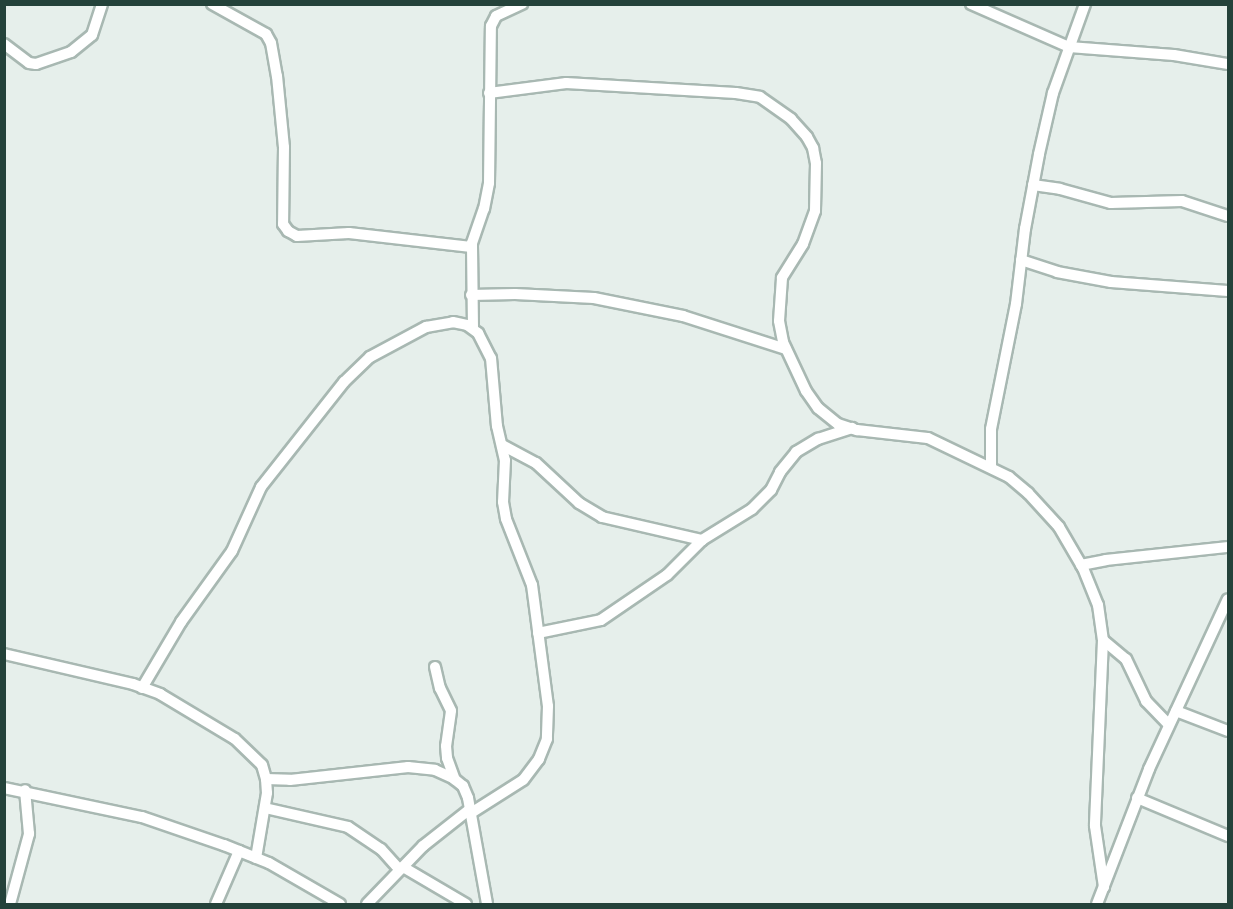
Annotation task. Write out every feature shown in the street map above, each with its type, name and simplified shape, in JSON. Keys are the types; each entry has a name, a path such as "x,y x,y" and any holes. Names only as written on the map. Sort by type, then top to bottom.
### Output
{"street":[{"path":"4,44 29,63 36,64 71,52 92,35 102,4"},
{"path":"212,4 266,34 271,43 277,76 279,115 284,147 283,224 288,231 297,236 349,233 471,247"},
{"path":"368,904 423,846 471,811 523,780 539,759 547,739 548,706 532,585 506,519 502,446 497,426 491,358 473,328 471,295 471,247 484,209 489,183 491,26 496,16 522,4"},
{"path":"971,4 1070,47 1174,55 1228,64"},
{"path":"991,467 991,429 1016,304 1033,185 1053,93 1085,4"},
{"path":"489,93 567,83 702,90 760,97 791,119 813,148 816,182 815,211 811,227 782,278 779,321 786,350 806,391 819,408 838,424 852,428 928,438 1009,477 1028,493 1059,527 1082,565 1098,605 1103,640 1095,826 1104,887"},
{"path":"1033,185 1060,189 1111,203 1182,201 1228,216"},
{"path":"1021,260 1057,272 1111,282 1228,291"},
{"path":"471,295 515,294 594,298 683,316 786,350"},
{"path":"142,688 181,622 232,551 261,487 344,382 370,357 426,327 453,321 473,328"},
{"path":"538,633 601,620 667,575 702,540 752,509 771,490 780,472 796,452 818,439 852,428"},
{"path":"502,446 536,463 579,503 602,517 702,540"},
{"path":"1082,565 1106,560 1228,547"},
{"path":"1097,904 1137,798 1228,598"},
{"path":"1103,640 1126,659 1146,701 1169,725"},
{"path":"4,654 160,694 235,739 262,765 266,779 265,808 256,858"},
{"path":"435,667 440,688 451,711 446,746 447,758 455,780"},
{"path":"1176,711 1228,731"},
{"path":"266,779 290,780 408,767 435,770 455,780 463,786 471,811 487,904"},
{"path":"4,788 25,790 142,817 256,858 340,904"},
{"path":"10,904 29,834 25,790"},
{"path":"1137,798 1228,836"},
{"path":"265,808 348,827 381,849 402,869 466,904"},
{"path":"216,904 239,851"}]}
